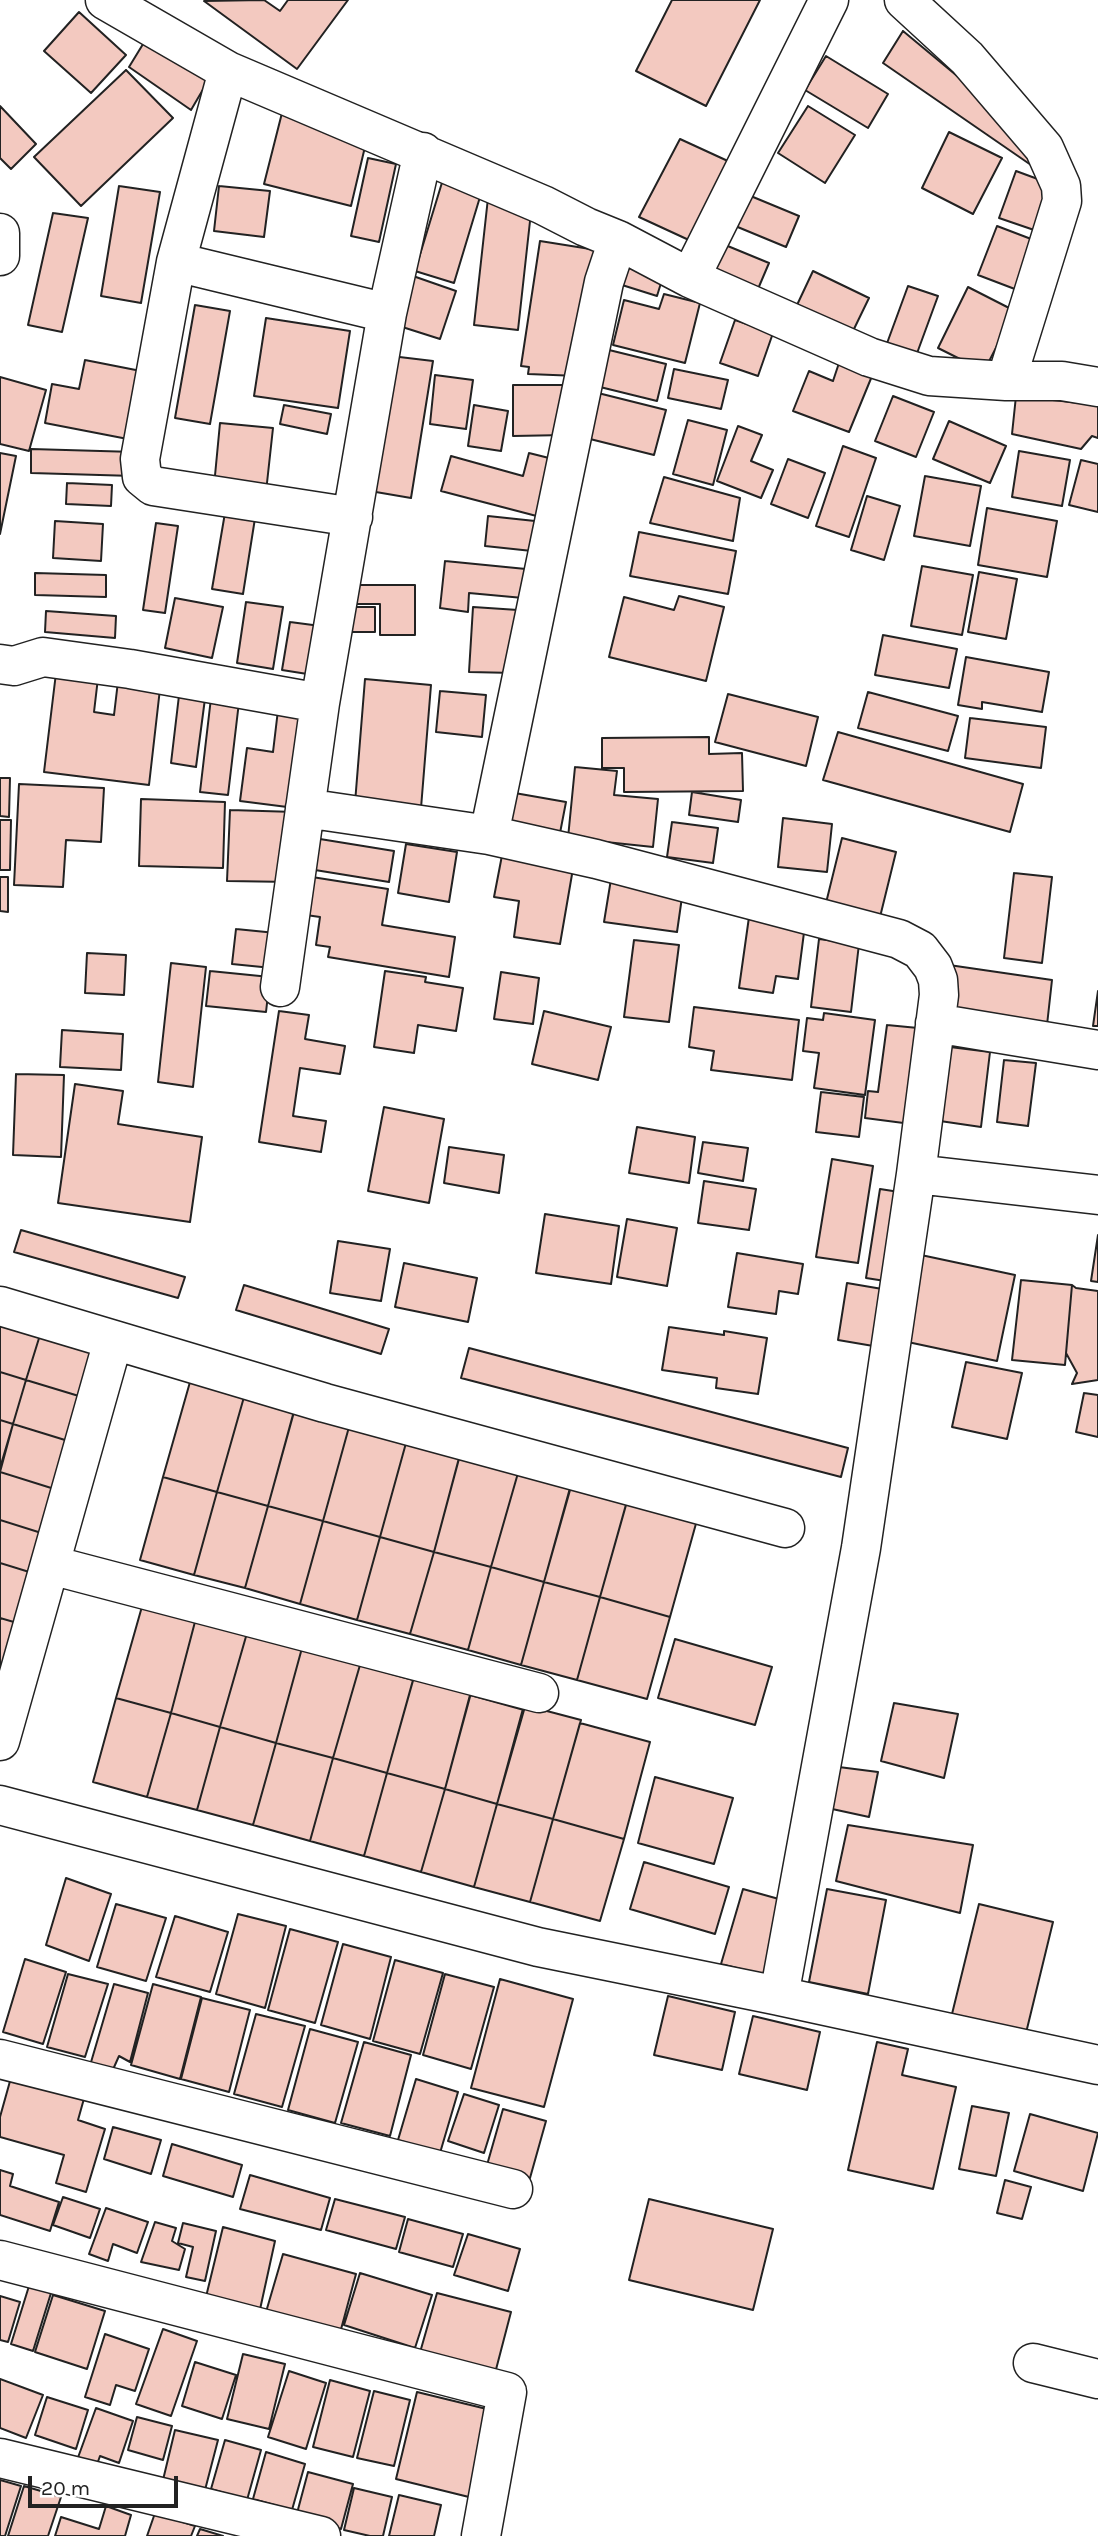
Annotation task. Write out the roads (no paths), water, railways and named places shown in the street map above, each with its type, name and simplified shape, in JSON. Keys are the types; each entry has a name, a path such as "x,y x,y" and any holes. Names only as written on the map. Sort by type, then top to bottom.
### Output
{"street":[{"path":"105,0 228,71 423,152 618,240 690,278 869,357 929,376 1006,382 1062,382 1098,387"},
{"path":"690,278 829,0"},
{"path":"904,0 967,58 1044,148 1061,186 1062,201 1006,382"},
{"path":"228,71 176,262 140,459 142,477 153,486 353,517"},
{"path":"280,987 320,703 387,313 423,152"},
{"path":"0,233 0,256"},
{"path":"489,835 604,282 618,240"},
{"path":"176,262 387,313"},
{"path":"0,664 14,666 43,657 130,669 320,703"},
{"path":"305,808 489,835 596,859 899,939 920,950 933,967 939,995 916,1174 861,1548 779,1996"},
{"path":"935,1023 1098,1050"},
{"path":"916,1174 1098,1195"},
{"path":"0,1306 338,1407 785,1528"},
{"path":"0,1741 113,1341"},
{"path":"51,1565 540,1693"},
{"path":"0,1805 538,1947 1098,2064"},
{"path":"0,2059 513,2189"},
{"path":"0,2260 507,2392 481,2536"},
{"path":"1033,2363 1098,2379"},
{"path":"0,2458 321,2536"}]}
